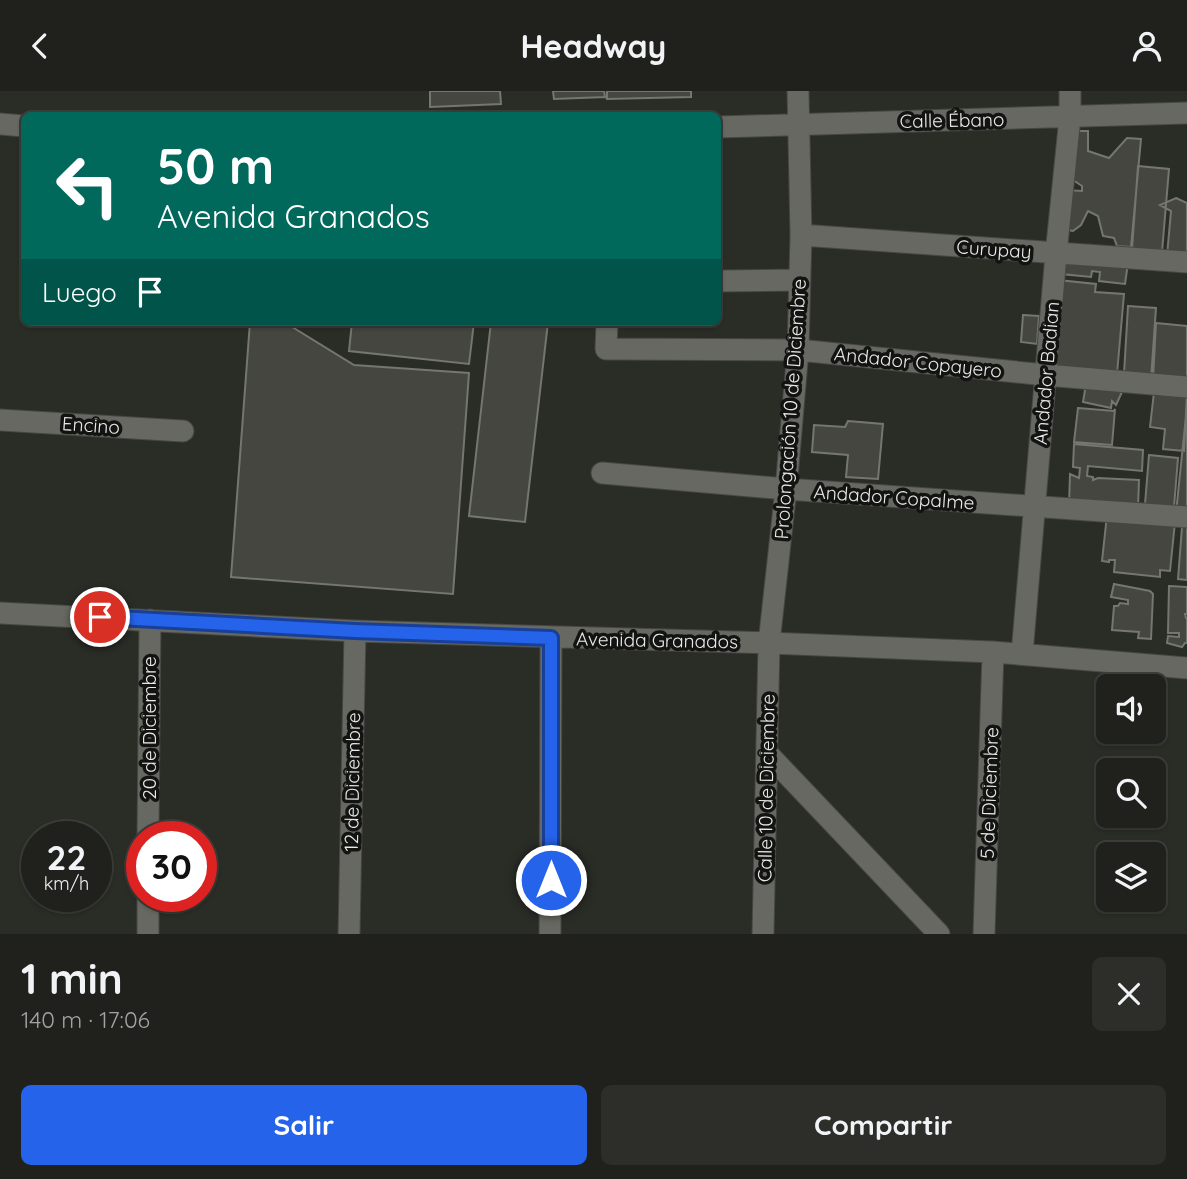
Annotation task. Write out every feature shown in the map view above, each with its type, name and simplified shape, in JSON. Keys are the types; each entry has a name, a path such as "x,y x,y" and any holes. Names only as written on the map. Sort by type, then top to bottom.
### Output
{"street":[{"name":"Prolongación 10 de Diciembre","path":"769,643 798,350 801,235 798,91"},
{"name":"Andador Badian","path":"1021,654 1070,117 1070,91"},
{"name":"Calle Ébano","path":"721,127 1187,113"},
{"path":"0,124 21,126"},
{"name":"Curupay","path":"801,235 1187,262"},
{"path":"721,281 800,280"},
{"name":"Andador Copayero","path":"607,326 606,349 798,350 1187,387"},
{"name":"Encino","path":"0,419 183,431"},
{"name":"Andador Copalme","path":"602,473 786,489 1187,517"},
{"name":"Avenida Granados","path":"0,613 355,631 993,652 1187,668"},
{"name":"20 de Diciembre","path":"148,821 150,619"},
{"name":"12 de Diciembre","path":"349,934 355,631"},
{"path":"550,934 551,638"},
{"name":"Calle 10 de Diciembre","path":"763,934 769,643"},
{"name":"5 de Diciembre","path":"984,934 993,652"},
{"path":"767,753 939,934"},
{"path":"148,912 148,934"}],"building":[{"path":"430,91 500,91 501,104 430,107"},
{"path":"553,91 604,91 605,97 554,99"},
{"path":"607,91 691,91 691,97 607,99"},
{"path":"1074,131 1088,131 1088,151 1109,158 1127,138 1141,139 1131,247 1117,246 1114,238 1103,236 1098,216 1088,211 1081,225 1073,231 1062,229 1066,190 1082,191 1082,186 1073,180"},
{"path":"1138,166 1169,169 1162,252 1132,249"},
{"path":"1176,198 1187,203 1187,257 1167,256 1171,211 1160,205"},
{"path":"1063,255 1128,263 1125,284 1099,281 1100,272 1092,271 1091,277 1061,274"},
{"path":"1058,280 1096,284 1095,292 1124,294 1117,374 1055,368"},
{"path":"1128,306 1156,308 1151,379 1124,374"},
{"path":"1023,315 1039,316 1037,344 1021,342"},
{"path":"1156,323 1187,326 1187,382 1153,379"},
{"path":"250,326 291,326 354,365 469,373 453,594 231,577"},
{"path":"352,326 474,326 469,364 349,351"},
{"path":"491,326 548,326 525,522 469,516"},
{"path":"1086,384 1122,392 1116,405 1112,401 1111,408 1083,402"},
{"path":"1154,392 1187,394 1184,451 1163,449 1165,429 1150,427"},
{"path":"1187,406 1187,514 1176,513"},
{"path":"1078,408 1115,409 1112,445 1074,442"},
{"path":"848,421 883,424 878,479 846,477 848,455 812,452 814,425 845,427"},
{"path":"1074,444 1143,450 1142,471 1088,466 1087,476 1093,477 1093,480 1139,480 1138,508 1069,505 1070,474 1079,478 1080,468 1073,467"},
{"path":"1149,455 1178,458 1174,507 1145,504"},
{"path":"1107,515 1175,522 1170,571 1160,570 1160,577 1114,572 1115,560 1102,561"},
{"path":"1182,527 1187,527 1187,580 1178,579"},
{"path":"1114,584 1150,591 1153,594 1151,639 1138,638 1139,632 1112,630 1114,606 1120,603 1128,604 1128,600 1111,597"},
{"path":"1169,586 1187,587 1187,643 1182,647 1167,643 1168,636 1179,637 1179,633 1168,633"}],"route":[{"path":"100,617 355,631 551,638 551,880"}]}
